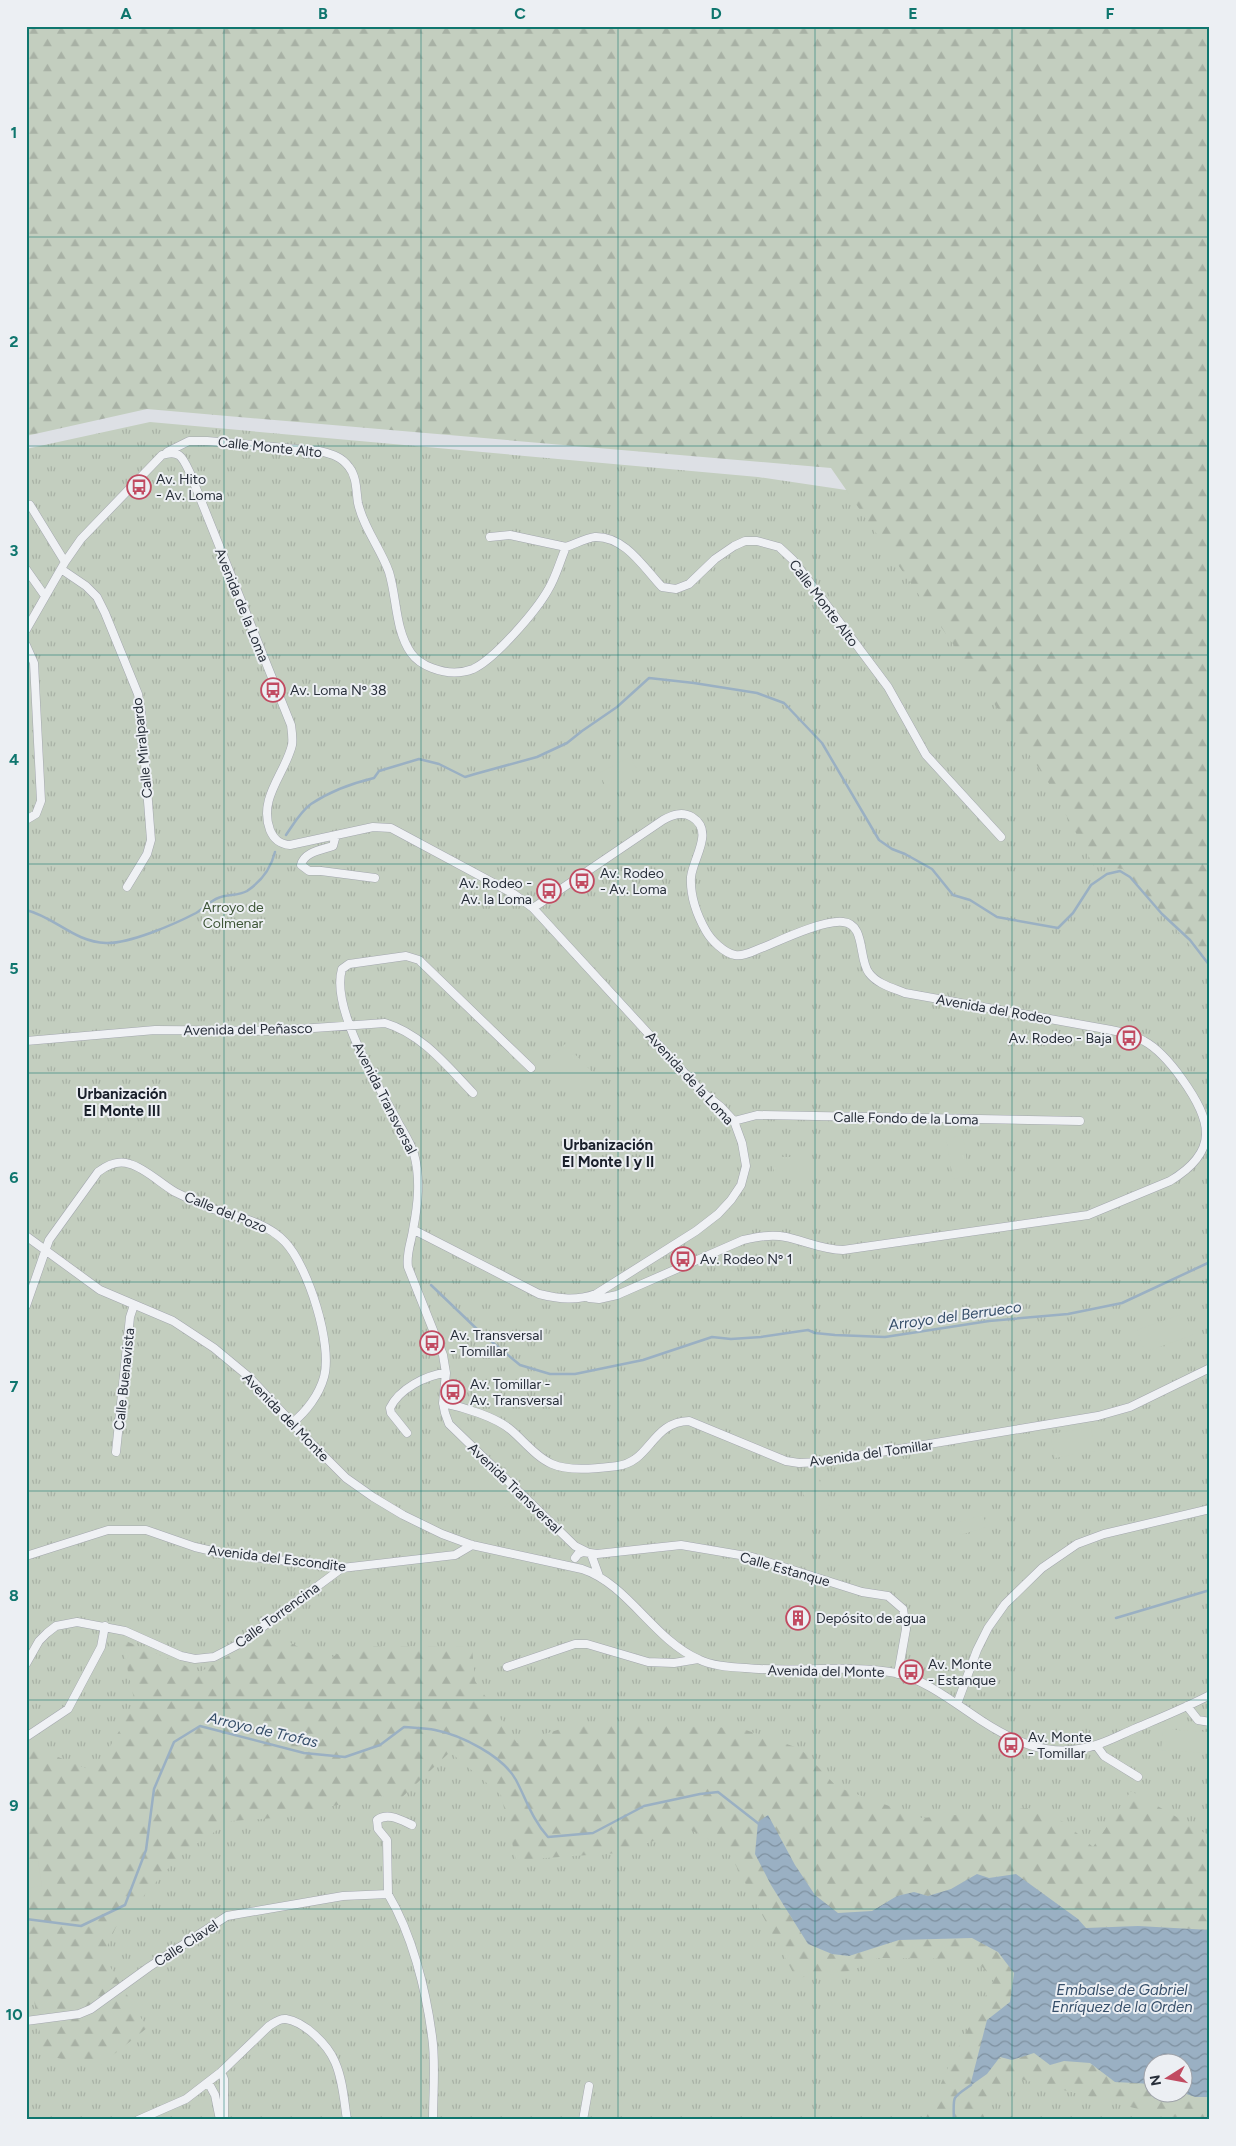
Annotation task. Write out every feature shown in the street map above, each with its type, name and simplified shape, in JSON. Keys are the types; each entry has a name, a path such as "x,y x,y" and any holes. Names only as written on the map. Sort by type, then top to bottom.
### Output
{"street":[{"name":"Calle Monte Alto","path":"26,630 63,565 81,539 162,456 185,443 196,440 320,451 335,455 343,460 355,480 359,506 389,572 403,639 411,654 425,665 440,671 456,673 473,669 488,659 539,603 550,588 566,547 594,537 608,538 623,546 662,587 676,589 689,584 715,559 734,546 745,541 758,541 779,547 793,560 888,687 926,755 1001,837"},
{"path":"162,456 170,453 181,457 185,443"},
{"name":"Avenida de la Loma","path":"181,457 291,725 291,746 273,787 268,804 268,824 272,834 281,843 290,845 373,827 391,828 514,894 533,908 696,1085 734,1121 742,1143 746,1166 741,1185 732,1200 718,1214 696,1231 596,1294 585,1298 560,1299 539,1294 414,1230"},
{"path":"30,505 63,565"},
{"path":"490,537 510,535 566,547"},
{"name":"Calle Miralpardo","path":"63,565 96,597 105,613 138,694 151,840 147,854 127,887"},
{"path":"26,569 45,596"},
{"path":"26,645 34,663 41,801 36,814 26,820"},
{"name":"Avenida del Rodeo","path":"533,908 663,820 678,814 687,815 695,819 702,828 702,840 691,876 692,894 707,933 725,951 735,955 746,954 806,930 842,922 852,924 857,932 868,972 878,981 905,993 1111,1030 1143,1040 1155,1048 1180,1077 1196,1099 1208,1126 1201,1154 1194,1164 1182,1174 1170,1181 1088,1215 843,1250 819,1247 785,1237 763,1236 743,1240 617,1295 599,1299 585,1298"},
{"path":"336,835 332,846 307,855 302,860 301,865 304,869 309,872 321,871 374,878"},
{"name":"Avenida Transversal","path":"531,1068 419,960 406,956 344,966 341,974 341,986 356,1044 414,1152 420,1179 414,1230 407,1258 408,1267 443,1355 446,1373 444,1403 449,1424 575,1546 586,1552"},
{"name":"Avenida del Peñasco","path":"26,1041 155,1030 270,1031 385,1023 397,1026 413,1035 432,1051 473,1093"},
{"name":"Calle Fondo de la Loma","path":"734,1121 757,1115 1080,1121"},
{"name":"Calle del Pozo","path":"46,1251 49,1240 98,1172 106,1166 120,1162 130,1164 174,1192 270,1229 285,1242 297,1258 321,1320 324,1343 325,1376 320,1389 302,1415 292,1423"},
{"name":"Avenida del Monte","path":"26,1236 100,1290 173,1321 214,1348 249,1378 346,1478 372,1497 442,1534 472,1545 582,1569 599,1576 680,1649 698,1659 730,1667 770,1671 873,1670 898,1674 918,1682 957,1704 1014,1740 1036,1748 1063,1751 1096,1745 1210,1695"},
{"path":"26,1306 46,1251"},
{"path":"612,1284 621,1291 629,1290"},
{"name":"Calle Buenavista","path":"116,1452 130,1317 134,1305"},
{"name":"Avenida del Tomillar","path":"444,1403 496,1420 509,1428 540,1456 553,1464 566,1467 618,1466 630,1463 664,1429 677,1422 689,1421 786,1461 799,1463 821,1462 1098,1416 1130,1407 1210,1368"},
{"path":"407,1433 391,1413 390,1408 393,1401 410,1386 436,1374 446,1373"},
{"path":"957,1704 977,1650 988,1628 1005,1604 1042,1568 1077,1544 1104,1534 1210,1509"},
{"name":"Avenida del Escondite","path":"26,1556 108,1530 146,1530 195,1547 221,1553 342,1568 455,1555 472,1545"},
{"name":"Calle Estanque","path":"586,1552 597,1554 681,1545 752,1556 862,1592 888,1596 903,1608 906,1629 898,1674"},
{"path":"575,1546 576,1564 582,1569 590,1567 597,1554"},
{"path":"560,1564 575,1558 578,1554 586,1552 591,1554 593,1562"},
{"name":"Avenida del Monte","path":"593,1562 599,1576"},
{"name":"Calle Torrencina","path":"26,1664 40,1641 56,1626 77,1622 124,1631 181,1656 195,1659 214,1656 241,1643 342,1568"},
{"path":"26,1737 68,1709 100,1647 105,1626"},
{"path":"507,1667 575,1644 587,1644 648,1662 674,1663 698,1659"},
{"path":"674,1663 680,1649"},
{"path":"1188,1706 1198,1720 1210,1722"},
{"path":"1096,1745 1104,1756 1138,1777"},
{"path":"412,1825 389,1816 381,1817 377,1820 378,1829 387,1840 388,1894 404,1925 420,1979 432,2037 433,2120"},
{"name":"Calle Clavel","path":"26,2021 79,2014 91,2009 227,1916 343,1896 388,1894"},
{"path":"138,2120 186,2099 221,2072 269,2026 276,2021 286,2019 310,2032 328,2050 335,2062 347,2120"},
{"path":"221,2072 224,2079 222,2120"},
{"path":"208,2082 215,2095 222,2120"},
{"path":"583,2120 589,2086"}],"green space":[{"path":"26,26 1210,26 1210,968 1123,869 1094,866 1047,780 831,468 147,409 26,436"},
{"name":"Arroyo de Colmenar","path":"150,422 758,477 846,490 923,506 1210,713 1210,2120 26,2120 26,449"},
{"path":"630,757 639,773 607,789 599,773"},
{"path":"565,1044 599,1079 582,1096 547,1061"},
{"path":"963,1136 969,1176 953,1179 946,1138"},
{"path":"774,1157 806,1157 806,1175 774,1175"},
{"path":"1185,1313 1193,1335 1145,1352 1137,1330"},
{"path":"1091,1427 1095,1451 1055,1458 1050,1434"},
{"path":"486,1467 515,1496 502,1510 472,1481"},
{"path":"815,1469 830,1508 812,1515 796,1476"},
{"path":"983,1515 987,1527 960,1535 957,1523"},
{"path":"270,1632 325,1661 352,1646 472,1647 475,1681 517,1743 579,1723 740,1728 801,1749 837,1787 922,1818 1028,1808 1064,1822 1093,1847 1131,1791 1210,1836 1210,1930 1138,1926 1086,1928 1078,1919 1016,1874 989,1878 977,1874 951,1889 928,1896 913,1892 897,1896 872,1911 838,1913 815,1895 795,1865 780,1833 771,1885 808,1944 832,1954 849,1956 899,1940 972,1938 998,1952 1014,1973 1010,2002 987,2020 971,2085 987,2074 1000,2057 1012,2060 1034,2053 1050,2065 1064,2061 1090,2063 1115,2082 1144,2084 1144,2104 1194,2104 1194,2097 1210,2097 1210,2120 1169,2120 1154,2113 1016,2078 994,2101 982,2120 925,2120 950,2063 994,1980 975,1959 878,1958 851,1971 796,1978 727,1849 689,1829 618,1853 516,1860 501,1795 450,1752 398,1801 381,1796 274,1818 231,1821 181,1854 116,1927 103,1955 147,2028 98,2067 44,2055 26,1957 26,1744 95,1772 135,1704 121,1639 200,1672"},
{"path":"1163,1729 1209,1732 1207,1753 1161,1750"},
{"path":"38,1861 42,1886 26,1888 26,1863"}],"water":[{"name":"Embalse de Gabriel Enríquez de la Orden","path":"768,1815 795,1865 815,1895 838,1913 872,1911 897,1896 914,1892 928,1896 951,1889 977,1874 989,1878 1016,1874 1078,1919 1086,1928 1138,1926 1210,1930 1210,2097 1194,2097 1194,2054 1144,2054 1144,2084 1115,2082 1090,2063 1064,2061 1050,2065 1034,2053 1012,2060 1000,2057 987,2074 970,2086 987,2020 1010,2002 1014,1973 998,1952 972,1938 899,1940 849,1956 832,1954 808,1944 771,1885 755,1854 758,1822"}],"waterway":[{"path":"286,835 300,815 311,804 341,788 374,778 379,771 419,759 439,764 465,777 537,757 567,743 617,707 649,678 694,683 757,693 784,703 822,743 879,840 892,849 932,869 953,895 970,900 997,917 1058,928 1073,913 1091,885 1107,874 1120,871 1130,877 1162,914 1190,940 1210,966"},
{"path":"26,910 36,913 74,934 95,942 106,943 127,940 152,932 196,913 218,898 247,891 265,874 275,852"},
{"name":"Arroyo del Berrueco","path":"431,1285 480,1332 520,1365 550,1374 575,1374 643,1360 712,1337 731,1339 761,1337 808,1330 815,1333 835,1335 885,1337 989,1321 1068,1314 1122,1303 1210,1262"},
{"path":"1116,1618 1210,1590"},
{"name":"Arroyo de Trofas","path":"26,1919 81,1926 125,1905 146,1850 154,1789 174,1742 200,1726 304,1753 345,1757 380,1745 404,1727 431,1729 445,1733 469,1742 492,1755 510,1771 534,1817 548,1837 593,1833 644,1806 718,1792 759,1824"},
{"path":"954,2120 955,2098 960,2092 971,2085"}],"place":[{"name":"Av. Hito - Av. Loma","path":"139,487"},
{"name":"Av. Loma Nº 38","path":"273,690"},
{"name":"Av. Rodeo - Av. Loma","path":"582,881"},
{"name":"Av. Rodeo - Av. la Loma","path":"549,891"},
{"name":"Av. Rodeo - Baja","path":"1129,1038"},
{"name":"Av. Rodeo Nº 1","path":"683,1259"},
{"name":"Av. Transversal - Tomillar","path":"432,1343"},
{"name":"Av. Tomillar - Av. Transversal","path":"453,1392"},
{"name":"Depósito de agua","path":"798,1618"},
{"name":"Av. Monte - Estanque","path":"911,1672"},
{"name":"Av. Monte - Tomillar","path":"1011,1745"}],"district":[{"name":"Urbanización El Monte III","path":"122,1102"},
{"name":"Urbanización El Monte I y II","path":"608,1154"}]}
